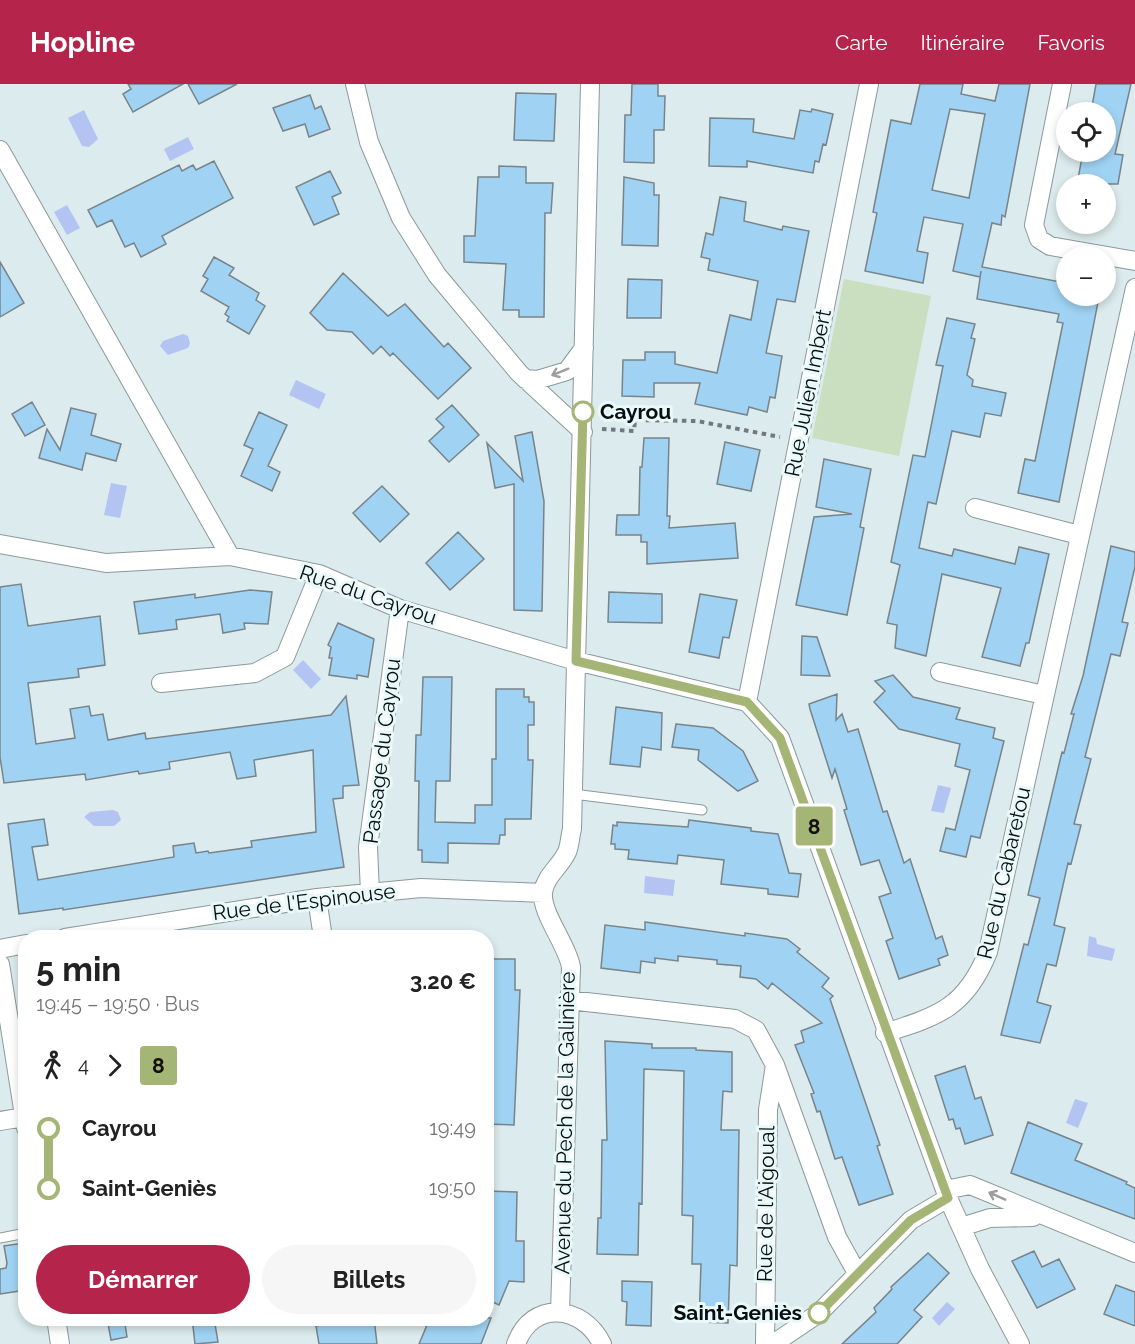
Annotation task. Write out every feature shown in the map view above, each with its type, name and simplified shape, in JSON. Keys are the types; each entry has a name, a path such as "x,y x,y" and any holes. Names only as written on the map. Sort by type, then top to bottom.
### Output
{"street":[{"path":"355,84 369,142 401,218 437,275 525,379 583,430"},
{"path":"543,893 548,876 567,852 572,829 590,84"},
{"name":"Rue Julien Imbert","path":"747,702 869,84"},
{"path":"1062,84 1034,225 1040,239 1050,246 1135,261"},
{"path":"0,150 40,226 230,556"},
{"name":"Rue du Cabaretou","path":"885,1033 938,1014 971,987 988,952 1135,288"},
{"path":"525,379 537,380 567,371 584,348"},
{"path":"975,508 1079,536"},
{"name":"Rue du Cayrou","path":"0,544 106,563 230,556 318,574 400,609 576,661 747,702"},
{"path":"161,683 255,673 285,657 318,574"},
{"name":"Passage du Cayrou","path":"370,893 368,847 400,609"},
{"path":"940,672 1044,695"},
{"path":"747,702 780,738 804,799 885,1033 946,1194 980,1269 1020,1344"},
{"name":"Rue de l'Espinouse","path":"160,930 317,898 421,888 543,893"},
{"name":"Avenue du Pech de la Galinière","path":"543,893 545,906 568,952 569,1000 560,1312"},
{"path":"317,898 322,930"},
{"path":"0,949 18,946"},
{"path":"0,964 18,1078"},
{"name":"Rue de l'Aigoual","path":"569,1000 735,1019 756,1030 775,1065 837,1237 858,1273"},
{"name":"Rue de l'Aigoual","path":"765,1344 768,1110 775,1065"},
{"path":"0,1121 18,1122"},
{"path":"773,1344 819,1313 911,1220 946,1194 970,1185 1046,1219 1135,1253"},
{"path":"961,1227 990,1218 1006,1216 1046,1219"},
{"path":"516,1344 524,1329 534,1320 547,1314 560,1312 574,1315 586,1322 596,1332 602,1344"},
{"path":"57,1326 60,1344"}],"lane":[{"path":"573,794 702,810"},
{"path":"0,1238 18,1235"}],"path":[{"path":"583,430 634,431 635,420 697,422 799,441"}],"green space":[{"path":"844,279 931,296 899,456 812,438"}],"water":[{"path":"84,110 98,139 89,147 82,146 68,118"},
{"path":"188,137 194,149 170,161 164,149"},
{"path":"67,205 80,228 67,235 54,212"},
{"path":"183,334 188,336 190,343 188,348 168,355 160,346 163,341"},
{"path":"296,380 326,394 319,409 289,395"},
{"path":"111,483 127,486 120,518 104,515"},
{"path":"303,660 321,679 311,689 293,670"},
{"path":"938,785 951,788 944,813 931,811"},
{"path":"113,810 118,812 121,820 114,826 94,826 84,817 90,812"},
{"path":"645,876 675,880 673,896 644,893"},
{"path":"1089,936 1096,938 1097,944 1115,949 1112,961 1087,956"},
{"path":"1075,1099 1088,1103 1078,1128 1066,1123"},
{"path":"947,1302 955,1309 939,1326 932,1318"}],"building":[{"path":"128,84 183,84 133,112 123,94 131,89"},
{"path":"188,84 237,84 199,104"},
{"path":"632,84 658,84 658,96 665,96 664,130 654,130 654,163 624,162 625,115 631,115"},
{"path":"920,84 963,84 961,94 995,101 999,84 1030,84 1005,217 1002,215 1001,225 992,223 982,267 1056,281 1056,306 1097,306 1059,502 1018,493 1025,459 1035,461 1063,323 1057,322 1059,314 977,299 981,271 980,277 953,271 963,224 924,217 917,251 928,253 923,283 865,271 877,213 873,212 891,120 911,124","holes":["950,109 985,114 969,198 932,190"]},
{"path":"1096,84 1131,84 1116,150 1116,102 1093,102"},
{"path":"516,93 556,94 554,141 514,140"},
{"path":"310,95 315,109 321,106 330,129 309,137 305,124 283,131 273,108"},
{"path":"812,109 833,114 826,145 823,144 819,162 815,161 813,173 747,161 747,167 709,166 710,118 754,119 753,132 794,139 800,110 811,112"},
{"path":"1116,154 1123,155 1118,184 1116,184 1116,174 1079,174 1081,162 1116,162"},
{"path":"214,161 233,198 162,236 166,244 141,257 134,243 125,247 112,220 97,227 88,210 179,165 182,171 193,165 196,170"},
{"path":"499,166 526,167 526,183 553,183 551,213 545,213 544,317 519,317 519,310 503,310 506,264 464,262 464,236 475,236 478,177 499,177"},
{"path":"330,171 341,193 332,197 339,214 314,225 296,187"},
{"path":"624,177 654,183 654,195 659,195 658,246 622,245"},
{"path":"720,197 746,202 744,221 782,230 783,226 809,231 795,302 777,299 766,353 782,356 775,398 770,397 767,412 749,407 747,415 695,404 700,383 654,383 654,397 622,396 623,360 645,360 645,352 675,352 675,364 717,373 730,315 751,320 758,281 708,270 710,259 701,257 706,233 713,235"},
{"path":"214,257 234,268 229,275 259,293 256,300 265,306 249,334 227,321 229,317 225,314 229,307 201,291 208,279 203,276"},
{"path":"0,262 24,303 0,317"},
{"path":"343,273 388,316 405,304 444,347 448,343 471,368 438,399 393,353 390,356 381,346 373,354 352,332 327,330 310,313"},
{"path":"628,279 662,280 661,318 627,318"},
{"path":"947,318 975,324 971,338 975,339 967,375 973,380 972,386 1006,393 1001,416 985,413 980,437 952,431 936,504 928,502 919,548 952,556 954,549 1015,564 1019,547 1049,554 1029,643 1026,643 1020,666 982,657 1001,588 942,574 926,656 895,648 897,625 887,623 900,565 891,562 913,455 925,457 943,366 936,365"},
{"path":"32,402 45,425 25,436 12,414"},
{"path":"452,405 479,435 449,462 429,441 444,427 436,419"},
{"path":"71,408 96,414 91,435 121,444 116,461 86,453 82,470 39,458 47,429 60,450"},
{"path":"259,412 287,425 268,466 280,472 272,491 241,476 253,449 244,445"},
{"path":"532,432 544,501 542,611 514,610 514,484 495,488 487,443 523,481 515,436"},
{"path":"644,438 669,438 667,516 670,516 669,528 735,523 738,558 647,564 647,542 641,542 641,535 616,535 617,515 639,515 640,467 642,467"},
{"path":"725,442 760,450 751,491 717,484"},
{"path":"824,459 871,469 860,527 864,528 847,615 796,605 814,517 852,514 816,507"},
{"path":"382,486 409,514 380,542 353,513"},
{"path":"458,532 484,559 450,590 426,563"},
{"path":"1111,546 1135,552 1135,567 1122,622 1128,623 1120,656 1111,654 1085,757 1091,759 1074,824 1081,825 1071,864 1068,863 1054,925 1065,928 1056,966 1047,964 1037,1002 1051,1006 1040,1043 1001,1035 1024,944 1028,945 1040,898 1028,895 1062,752 1064,753 1074,714 1071,714 1083,676"},
{"path":"21,584 28,626 100,616 105,665 78,669 79,677 28,683 36,744 75,738 70,709 89,706 91,716 103,714 108,740 145,733 146,739 331,715 346,696 359,785 343,786 343,798 333,799 344,867 63,910 63,908 19,914 8,824 44,819 48,845 32,847 38,880 174,857 173,846 194,843 196,853 208,851 209,853 252,847 251,841 316,832 313,750 254,760 256,776 237,779 230,752 169,762 170,769 139,774 138,771 86,780 85,774 4,783 0,757 0,587"},
{"path":"250,590 272,592 268,624 244,623 245,629 223,633 220,614 176,620 177,629 139,634 134,602 195,594 195,598"},
{"path":"609,592 662,594 662,623 608,622"},
{"path":"700,594 737,600 729,638 723,637 719,658 689,652"},
{"path":"338,623 374,639 368,677 357,675 357,679 329,675 332,658 329,658 331,647 328,645"},
{"path":"802,636 817,637 830,676 801,675"},
{"path":"893,675 913,697 960,708 956,719 995,728 993,738 1004,741 980,838 971,836 966,857 940,851 946,828 955,830 970,770 955,766 960,744 899,729 874,702 885,691 875,681"},
{"path":"423,677 452,677 450,781 436,781 435,822 475,823 475,805 492,805 492,759 496,759 496,689 524,689 524,697 529,697 529,702 534,702 534,725 528,725 528,760 533,760 531,819 505,819 505,835 500,835 499,844 448,843 448,863 422,862 422,850 418,850 419,781 415,781 416,735 421,735"},
{"path":"837,694 836,720 842,714 848,732 858,729 883,812 887,811 904,863 910,859 936,939 942,936 948,955 938,959 940,965 899,979 886,941 893,938 879,897 891,893 879,860 861,865 844,810 847,809 835,769 832,778 810,709 809,704"},
{"path":"616,707 662,713 661,750 642,747 640,767 610,764"},
{"path":"676,724 713,728 743,751 758,781 738,791 698,760 699,750 672,747"},
{"path":"689,820 778,834 789,873 801,874 798,897 768,894 768,889 721,884 724,860 678,855 677,864 628,859 629,850 615,849 615,844 611,844 613,825 617,826 617,822 688,827"},
{"path":"645,922 745,936 745,933 787,939 800,949 797,952 829,978 822,987 833,996 830,999 880,1145 877,1146 893,1194 859,1205 842,1157 835,1159 820,1111 817,1112 811,1094 814,1093 795,1045 804,1042 801,1031 822,1023 772,983 768,989 756,979 740,977 741,966 717,964 717,960 678,956 678,961 655,958 655,963 641,961 640,973 601,968 605,925 645,930"},
{"path":"494,959 515,959 515,990 520,990 514,1125 494,1124"},
{"path":"605,1041 652,1044 652,1048 696,1048 696,1050 732,1052 732,1092 723,1091 721,1130 739,1130 737,1266 730,1265 728,1323 699,1322 701,1264 692,1264 693,1216 682,1215 684,1071 644,1069 642,1204 639,1203 638,1255 597,1254 598,1218 601,1218 602,1140 607,1140"},
{"path":"965,1066 975,1099 981,1097 993,1135 965,1144 960,1128 956,1129 953,1119 949,1120 935,1076"},
{"path":"1028,1122 1082,1144 1075,1160 1127,1182 1126,1184 1135,1188 1135,1219 1011,1173"},
{"path":"494,1191 517,1192 516,1241 524,1241 524,1282 509,1281 499,1305 494,1303"},
{"path":"18,1244 18,1291 0,1294 0,1269 6,1268 7,1263 4,1246"},
{"path":"1034,1251 1042,1267 1059,1259 1075,1289 1037,1308 1012,1261"},
{"path":"928,1253 949,1273 914,1310 922,1317 897,1344 842,1344 876,1312 874,1308 892,1289 891,1287"},
{"path":"622,1281 652,1282 651,1326 626,1325 627,1302 622,1301"},
{"path":"1116,1285 1135,1292 1135,1326 1104,1314"},
{"path":"108,1326 125,1326 127,1337 111,1340"},
{"path":"193,1326 215,1326 218,1342 195,1344"},
{"path":"316,1326 375,1326 377,1344 319,1344"},
{"path":"427,1326 488,1326 481,1344 419,1344"}],"bus line":[{"name":"8","path":"583,412 576,661 747,702 780,738 804,799 885,1033 948,1198 911,1220 819,1313"}],"place":[{"name":"Cayrou","path":"583,412"},
{"name":"Saint-Geniès","path":"819,1313"}]}
